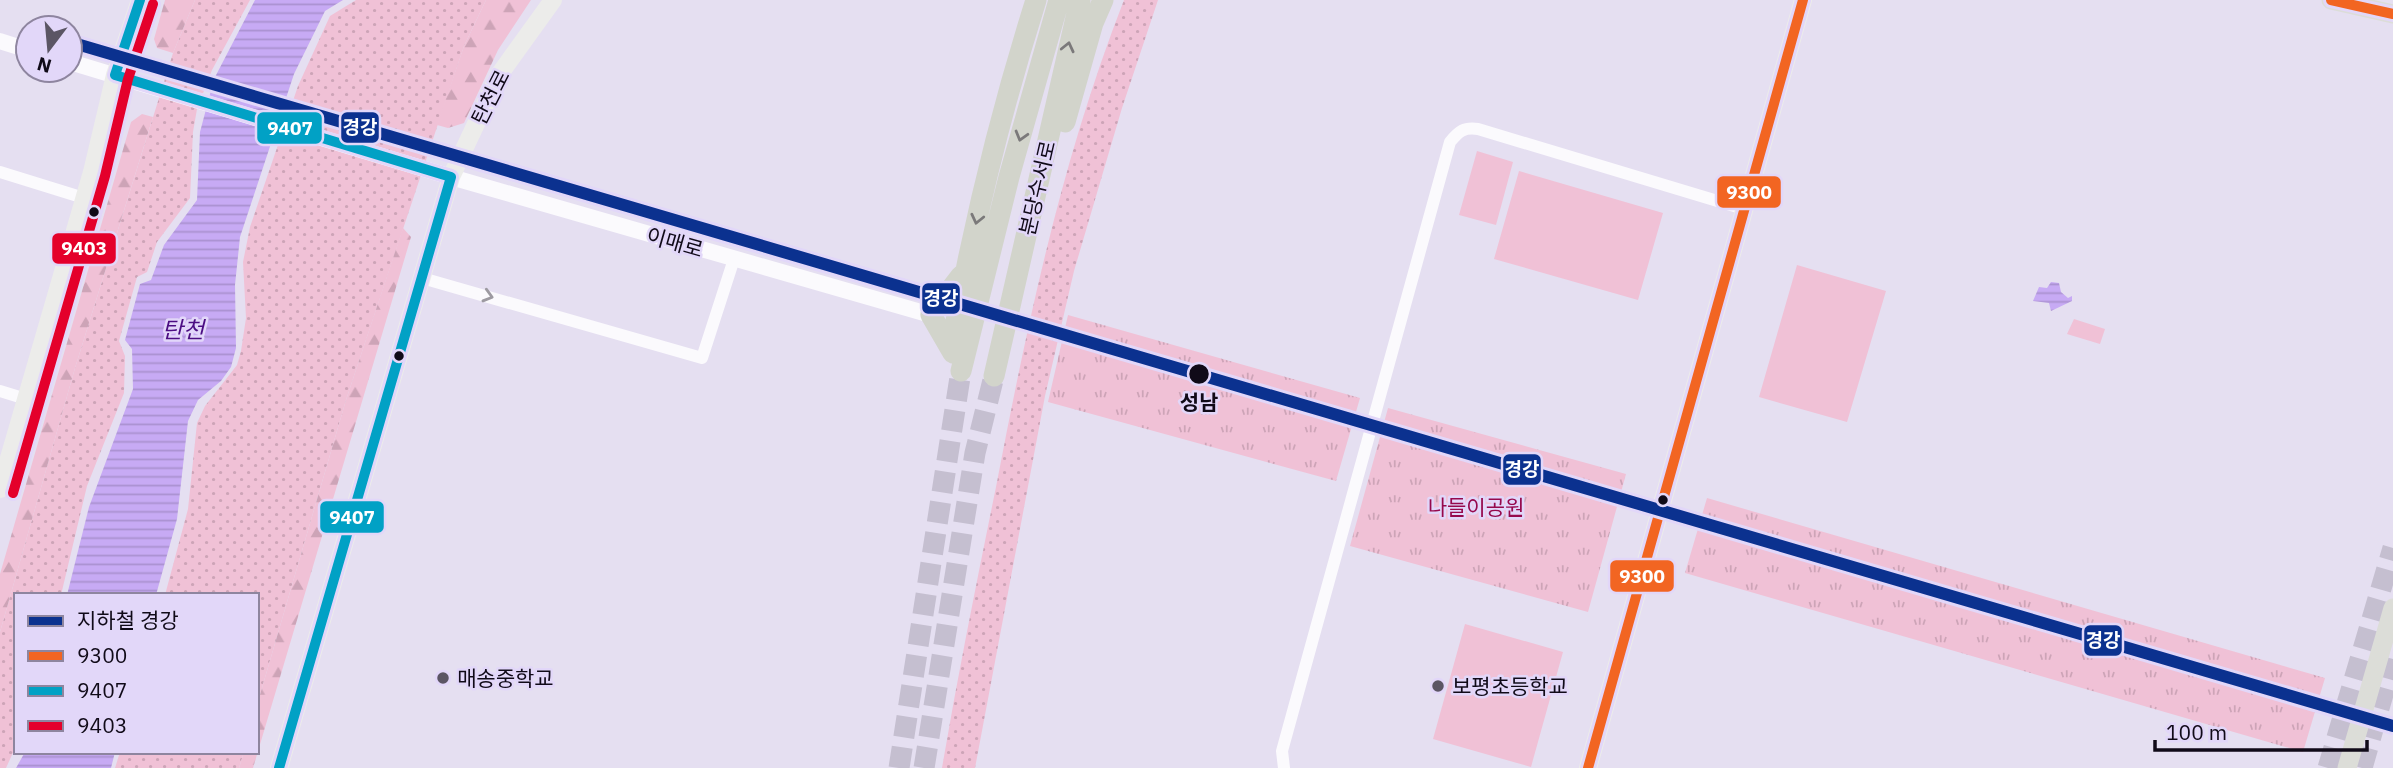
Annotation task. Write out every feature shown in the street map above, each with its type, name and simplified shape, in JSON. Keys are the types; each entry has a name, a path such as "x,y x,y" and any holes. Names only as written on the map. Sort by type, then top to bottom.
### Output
{"highway":[{"path":"951,348 966,264 1007,92 1036,0"},
{"name":"분당수서로","path":"951,348 960,377 1009,177 1059,0"},
{"name":"분당수서로","path":"993,376 1080,0"},
{"path":"1013,295 1037,226 1093,23 1103,0"},
{"path":"951,348 931,315 958,283 966,264"}],"main road":[{"path":"0,489 84,198 115,75 140,0"},
{"name":"탄천로","path":"279,768 451,177 499,75 553,0"},
{"path":"1588,768 1803,0"},
{"path":"2331,0 2393,14"},
{"path":"2347,768 2393,608"}],"street":[{"path":"84,66 115,75"},
{"name":"이매로","path":"115,75 419,168 931,315"},
{"path":"1284,768 1282,751 1450,142 1458,132 1467,127 1744,209"},
{"path":"0,172 84,198"},
{"path":"422,278 702,358 734,260"},
{"path":"0,391 26,399"}],"green space":[{"path":"165,0 195,0 173,53 157,48 154,39"},
{"path":"195,0 250,0 212,70 197,109 193,132 190,198 157,242 147,272 137,277 119,341 125,356 124,393 87,486 61,593 14,593 14,750 6,768 0,768 0,632 75,368 173,53"},
{"path":"356,0 486,0 464,46 346,400 259,698 259,593 166,593 188,509 197,423 205,406 237,365 241,351 246,318 243,262 250,227 298,86 330,16"},
{"path":"486,0 531,0 498,50 464,123 448,128 437,125 464,46"},
{"path":"1124,0 1158,0 1122,108 1074,271 1045,396 975,768 942,768 1034,301 1082,120"},
{"path":"142,114 153,117 75,368 0,632 0,574 131,122"},
{"path":"1477,151 1513,162 1496,225 1459,215"},
{"path":"1519,171 1663,213 1638,300 1494,259"},
{"path":"403,228 411,237 259,748 259,698 346,400"},
{"path":"1797,265 1886,291 1847,422 1759,397"},
{"path":"1068,315 1360,398 1336,481 1048,402"},
{"path":"2074,319 2105,329 2100,344 2067,334"},
{"name":"나들이공원","path":"1388,408 1626,474 1588,612 1350,546"},
{"path":"1707,498 2325,678 2303,752 1685,573"},
{"path":"1465,624 1563,652 1531,767 1433,739"},
{"path":"119,754 243,754 239,768 115,768"},
{"path":"243,754 257,754 253,768 239,768"}],"water":[{"name":"탄천","path":"255,0 343,0 325,11 294,74 240,237 235,285 236,348 231,367 221,381 198,400 188,421 177,519 157,593 68,593 89,507 133,389 132,349 125,340 140,284 151,280 164,245 197,200 200,132 214,79"},
{"path":"2051,282 2059,283 2061,292 2068,298 2072,296 2072,301 2051,311 2049,303 2033,301 2039,287 2047,288"},
{"path":"24,754 114,754 111,768 16,768"}],"tunnel":[{"path":"899,768 961,371"},
{"path":"924,768 975,453 994,376"},
{"path":"2328,768 2393,548"},
{"path":"2362,768 2393,659"}],"metro line":[{"name":"경강","path":"84,46 2393,726"}],"transit line":[{"name":"9407","path":"140,0 115,75 451,177 279,768"},
{"name":"9300","path":"1588,768 1803,0"},
{"name":"9300","path":"2331,0 2393,14"},
{"name":"9403","path":"13,493 105,176 128,79 153,4"}],"place":[{"name":"성남","path":"1199,374"},
{"name":"매송중학교","path":"443,678"},
{"name":"보평초등학교","path":"1438,686"}]}
